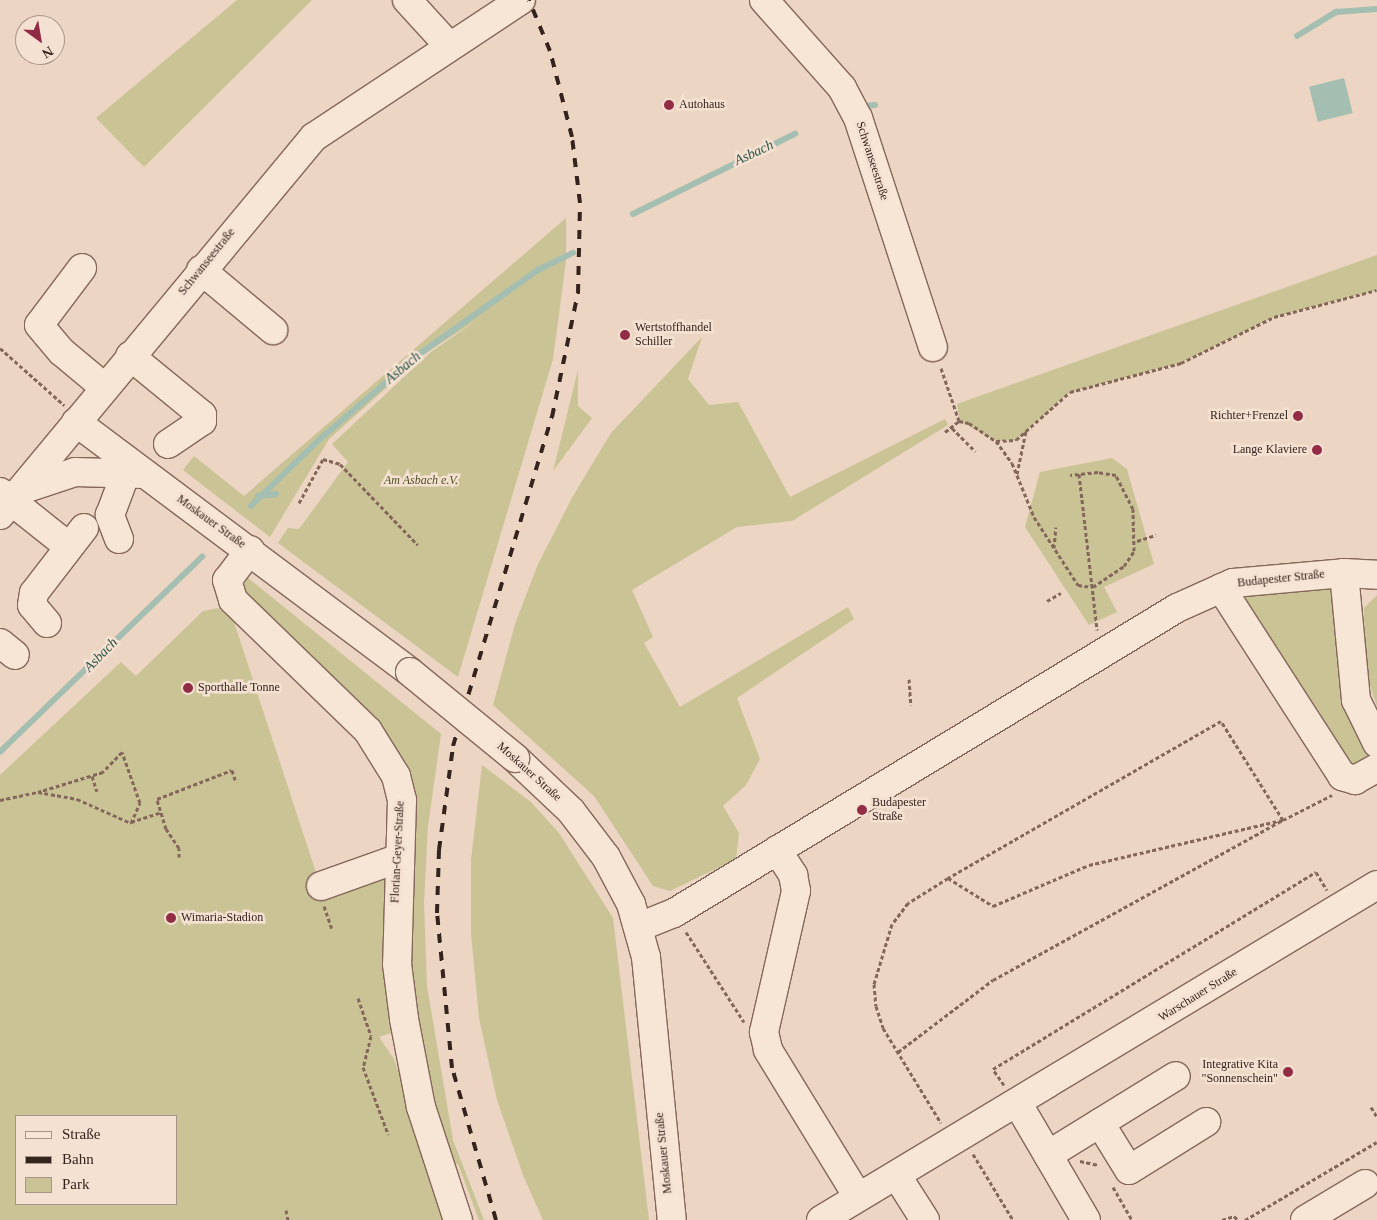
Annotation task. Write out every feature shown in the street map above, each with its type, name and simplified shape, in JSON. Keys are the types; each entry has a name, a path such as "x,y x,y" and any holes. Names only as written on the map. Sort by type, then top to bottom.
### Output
{"street":[{"path":"407,0 449,46"},
{"name":"Schwanseestraße","path":"8,500 76,422 314,137 521,0"},
{"name":"Schwanseestraße","path":"764,0 842,88 858,118 933,347"},
{"path":"82,268 39,325 62,352 108,383"},
{"path":"201,270 273,330"},
{"path":"63,333 68,343 108,383"},
{"path":"130,356 202,414 202,421 168,444"},
{"name":"Moskauer Straße","path":"76,422 135,474 250,550 410,672 515,758 590,834 625,888 639,927 672,1220"},
{"path":"8,500 75,472 135,474 110,515 119,540"},
{"path":"8,500 76,537 34,593 32,605 47,623"},
{"name":"Florian-Geyer-Straße","path":"250,550 227,580 233,600 382,749 396,776 402,800 397,859 397,964 413,1075 458,1220"},
{"path":"1344,573 1356,700 1377,743"},
{"name":"Budapester Straße","path":"639,927 674,913 1106,650 1221,588 1344,573 1377,575"},
{"path":"1221,588 1342,776 1366,774"},
{"path":"777,850 793,876 796,891 764,1032 768,1050 858,1198"},
{"path":"323,898 397,859"},
{"name":"Warschauer Straße","path":"821,1220 957,1141 1377,885"},
{"path":"1048,1155 1176,1076"},
{"path":"1018,1104 1086,1220"},
{"path":"1100,1123 1129,1170 1206,1122"},
{"path":"898,1176 925,1220"},
{"path":"1305,1220 1365,1184"}],"path":[{"path":"996,441 1008,442 1026,431 1070,392 1172,366 1274,318 1377,290"},
{"path":"933,347 959,421"},
{"path":"0,348 66,407 62,411 76,422"},
{"path":"946,432 959,421"},
{"path":"959,421 969,422 996,441 1017,475 1034,517 1054,548 1078,584 1093,587 1124,566 1137,541 1122,481 1109,472 1070,475"},
{"path":"952,428 975,451"},
{"path":"1017,475 1026,431"},
{"path":"299,503 323,459 340,464 418,544"},
{"path":"1079,474 1098,631"},
{"path":"1054,548 1056,527"},
{"path":"1137,541 1156,535"},
{"path":"1047,601 1062,593"},
{"path":"909,679 910,704"},
{"path":"1013,1220 957,1141 898,1052 876,1006 874,984 882,948 908,903 948,878 1221,721 1283,820"},
{"path":"0,800 38,792 103,772 122,752 140,803 131,823"},
{"path":"179,857 179,848 161,812 158,799 232,770 236,782"},
{"path":"898,1052 1000,976 1366,774"},
{"path":"92,776 97,791"},
{"path":"38,792 77,799 131,823 161,812"},
{"path":"948,878 993,906 1089,865 1283,820"},
{"path":"1018,1104 993,1069 1316,872 1338,909"},
{"path":"323,898 332,929"},
{"path":"690,939 746,1025 764,1032"},
{"path":"358,998 371,1036 363,1067 388,1134"},
{"path":"1371,1106 1377,1117"},
{"path":"1245,1220 1377,1142"},
{"path":"1048,1155 1100,1166 1104,1174"},
{"path":"1109,1181 1132,1220"},
{"path":"286,1210 288,1220"},
{"path":"1222,1220 1234,1216 1238,1220"}],"green space":[{"path":"237,0 312,0 144,167 96,118"},
{"name":"Am Asbach e.V.","path":"566,218 566,261 553,359 458,677 278,543 288,528 299,529 348,462 332,444 431,352 481,317 423,355 329,439 270,537 183,470 194,456 244,496"},
{"path":"1377,255 1377,290 1274,317 1181,363 1070,392 1016,440 996,441 960,421 957,404"},
{"path":"702,337 688,379 709,405 738,402 790,497 945,419 948,425 792,521 737,527 632,590 653,637 644,643 680,707 848,607 854,619 737,698 760,759 746,785 723,806 739,833 736,859 670,891 653,886 594,796 493,705 515,624 538,564 573,496 611,433"},
{"path":"578,370 578,406 592,418 553,471"},
{"path":"1112,458 1127,469 1154,564 1104,587 1117,612 1089,625 1025,527 1040,472"},
{"path":"248,578 441,734 428,826 424,902 427,986 453,1140 484,1220 479,1220 458,1164 446,1168 412,1027 400,768 239,592"},
{"path":"1336,580 1377,758 1350,773 1236,592"},
{"path":"1377,595 1377,707 1365,669 1364,608"},
{"name":"Wimaria-Stadion","path":"219,608 234,622 322,891 381,875 385,879 397,1031 379,1037 394,1059 449,1212 446,1220 0,1220 0,775 121,662 136,676 203,611"},
{"path":"482,765 531,802 559,833 613,918 649,1220 543,1220 523,1175 497,1100 479,1018 471,934 471,860"}],"shaded area":[{"path":"1344,78 1353,113 1318,122 1309,87"}],"waterway":[{"name":"Asbach","path":"1297,36 1336,12 1377,9"},
{"name":"Asbach","path":"865,106 875,105"},
{"name":"Asbach","path":"633,214 795,134"},
{"name":"Asbach","path":"251,506 320,439 418,355 538,270 573,253"},
{"name":"Asbach","path":"258,496 276,494"},
{"name":"Asbach","path":"0,752 202,557"}],"railway":[{"path":"496,1220 452,1068 437,913 439,850 453,746 552,417 578,293 580,203 572,137 550,51 529,0"}],"place":[{"name":"Autohaus","path":"669,105"},
{"name":"Wertstoffhandel Schiller","path":"625,335"},
{"name":"Richter+Frenzel","path":"1298,416"},
{"name":"Lange Klaviere","path":"1317,450"},
{"name":"Sporthalle Tonne","path":"188,688"},
{"name":"Budapester Straße","path":"862,810"},
{"name":"Wimaria-Stadion","path":"171,918"},
{"name":"Integrative Kita \"Sonnenschein\"","path":"1288,1072"}]}
